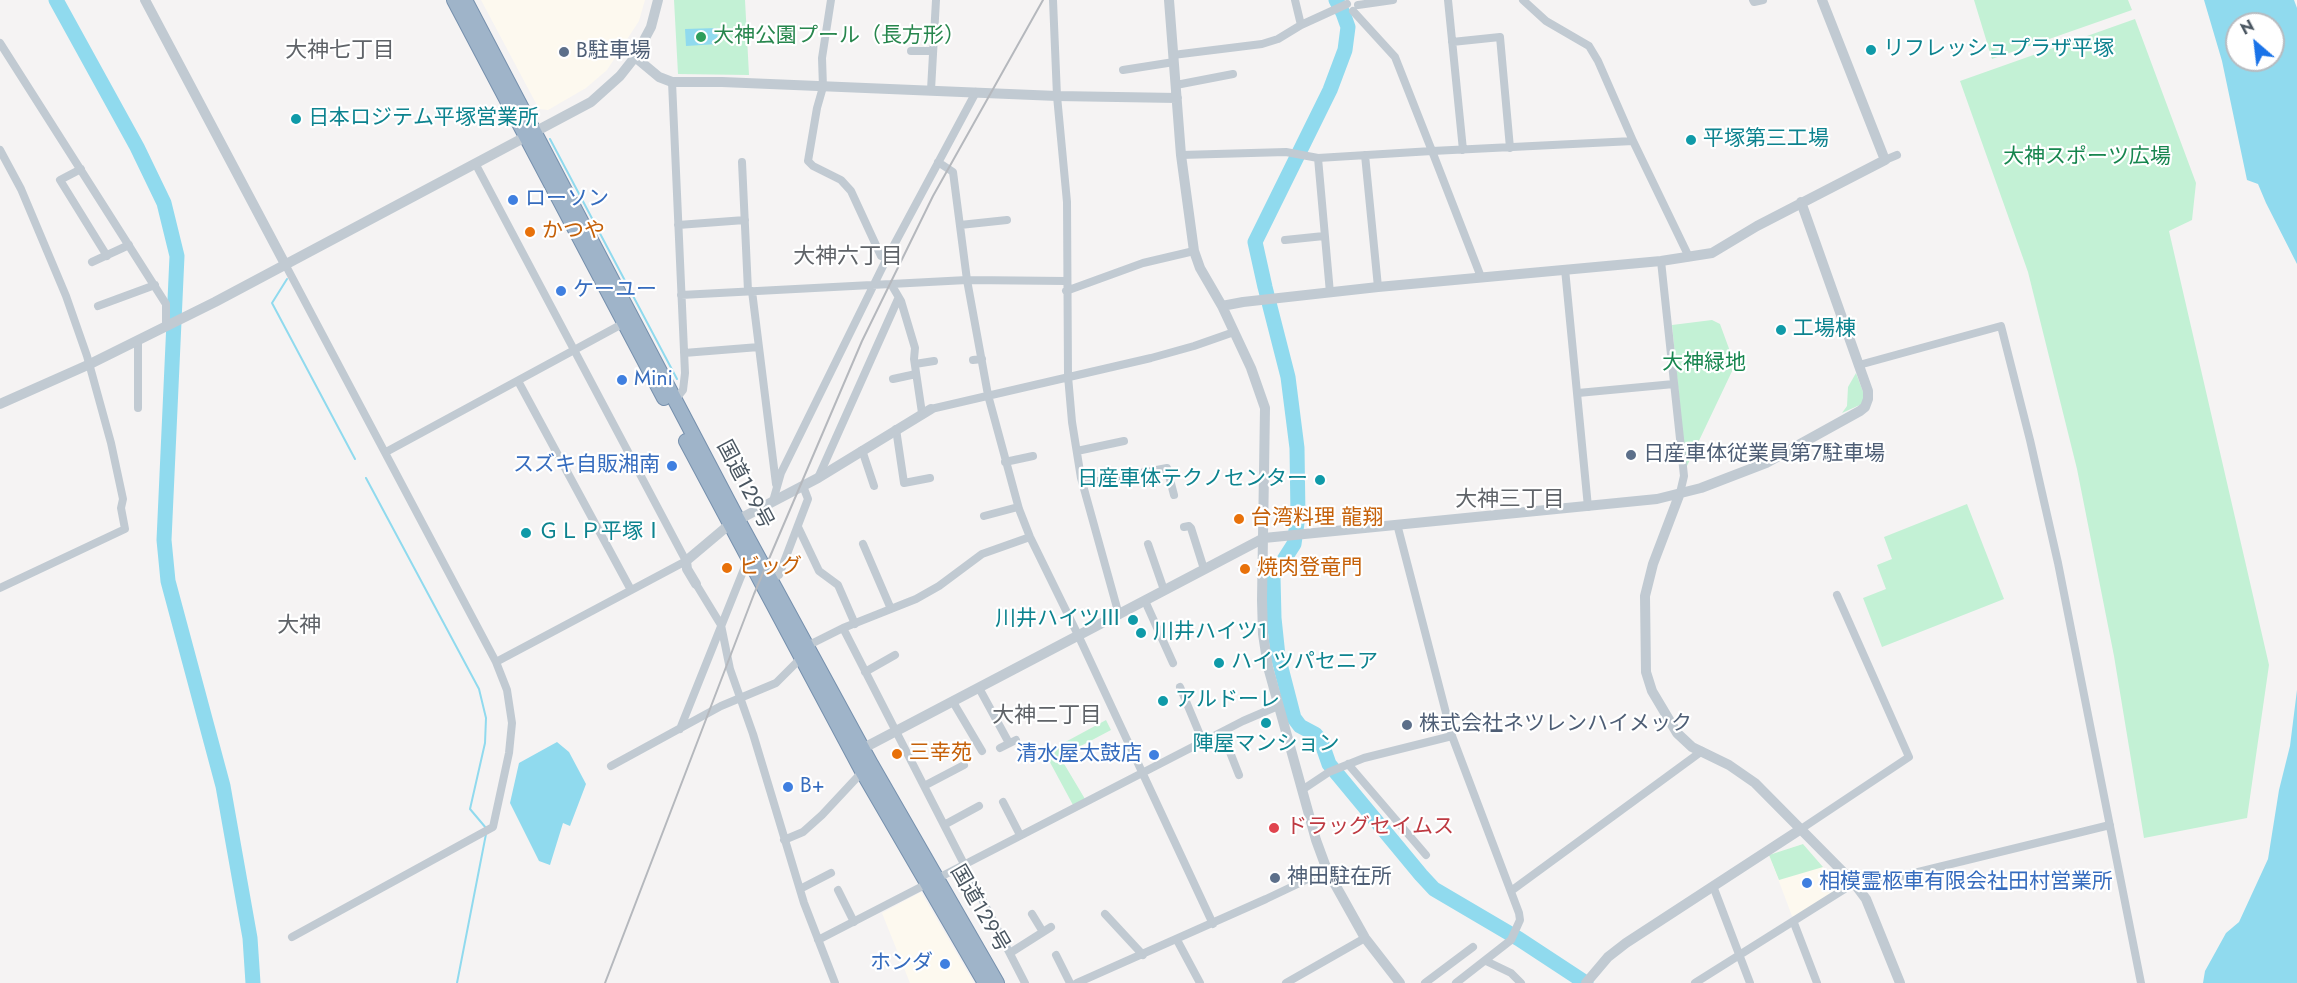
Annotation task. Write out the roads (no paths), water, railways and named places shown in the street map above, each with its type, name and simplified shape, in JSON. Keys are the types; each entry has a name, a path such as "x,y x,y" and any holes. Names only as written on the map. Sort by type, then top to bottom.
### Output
{"highway":[{"name":"国道129号","path":"454,0 531,134 675,400 734,522 748,559 804,652 985,983"},
{"name":"国道129号","path":"465,0 624,323 734,522 771,579 804,652"},
{"name":"国道129号","path":"931,882 997,983"}],"street":[{"path":"145,0 386,452 496,662 507,690 512,723 509,753 494,827 292,937"},
{"path":"0,404 138,341 591,102 620,76 635,57 651,27 658,0"},
{"path":"831,0 822,58 823,87 808,161 813,166 841,180 851,191 881,256 887,258"},
{"path":"931,90 936,0"},
{"path":"1053,0 1057,96 1067,202 1068,376 1083,484 1119,615"},
{"path":"1169,0 1181,155 1194,251 1200,268 1222,306 1251,368 1265,408 1263,634 1268,667 1327,870 1365,938 1400,983"},
{"path":"1295,0 1301,25"},
{"path":"1123,70 1135,64 1262,44 1278,39 1345,2 1356,5 1393,0"},
{"path":"1449,0 1463,150"},
{"path":"1523,0 1546,21 1589,46 1689,257"},
{"path":"1753,0 1754,2 1763,0"},
{"path":"1822,0 1885,160"},
{"path":"1356,5 1395,57 1481,277"},
{"path":"1452,42 1500,37 1510,148"},
{"path":"0,43 155,285 166,304 167,326"},
{"path":"911,51 933,51"},
{"path":"635,57 659,77 672,82 722,82 1057,96 1177,98"},
{"path":"1176,85 1233,74"},
{"path":"672,82 684,353 683,390 675,400"},
{"path":"773,501 776,485 887,258 976,92"},
{"path":"1181,155 1287,152 1318,158 1633,141"},
{"path":"0,150 21,189 62,286 90,364 123,499 121,508 125,530 0,588"},
{"path":"1365,155 1378,287"},
{"path":"1222,306 1378,287 1661,261 1712,253 1801,202 1897,155"},
{"path":"1318,158 1330,293"},
{"path":"742,162 750,291 776,485"},
{"path":"938,162 953,172 977,359 1018,507 1030,537 1213,924"},
{"path":"475,163 686,561 696,584 721,625 723,642 784,840 818,940 836,983"},
{"path":"81,169 60,180 107,256"},
{"path":"858,752 1264,538 1657,499 1711,484 1766,464 1865,407 1868,391 1801,202"},
{"path":"678,225 745,220"},
{"path":"960,225 1007,220"},
{"path":"1285,240 1324,236"},
{"path":"92,262 129,245"},
{"path":"1066,291 1143,263 1194,251"},
{"path":"1661,261 1685,473 1680,493 1653,564 1645,596 1646,672 1652,691 1677,733 1692,747 1744,775 1856,885 1866,899 1900,983"},
{"path":"1566,269 1588,507"},
{"path":"681,295 967,280 1066,280"},
{"path":"891,284 901,302 915,348 916,374 927,411"},
{"path":"98,306 155,285"},
{"path":"818,478 898,299"},
{"path":"386,452 624,323"},
{"path":"1859,364 2001,326 2045,502 2141,983"},
{"path":"496,662 686,561 734,522 818,478 927,411 988,394 1154,357 1234,332"},
{"path":"138,341 138,408"},
{"path":"684,353 759,347"},
{"path":"915,364 934,361"},
{"path":"892,379 916,374"},
{"path":"518,381 631,590"},
{"path":"1578,393 1674,384"},
{"path":"896,429 904,483 924,482"},
{"path":"1077,451 1124,441"},
{"path":"862,450 874,486"},
{"path":"1005,462 1033,456"},
{"path":"1083,484 1129,479 1167,468 1176,490"},
{"path":"771,579 779,575 808,499 803,486"},
{"path":"984,516 1018,507"},
{"path":"1397,524 1452,736 1519,912 1520,920 1511,940 1456,983"},
{"path":"798,527 819,571 838,585 855,624"},
{"path":"1191,528 1204,569"},
{"path":"611,766 721,706 776,683 804,652 843,628 916,599 939,586 982,554 1030,537"},
{"path":"1148,544 1164,590"},
{"path":"867,548 876,586 891,609"},
{"path":"680,729 748,559"},
{"path":"1589,979 1608,957 1626,943 1909,757 1837,594"},
{"path":"1145,601 1173,663"},
{"path":"843,628 1025,983"},
{"path":"865,672 895,655"},
{"path":"1180,687 1203,742"},
{"path":"979,688 996,710 1013,741 1000,748"},
{"path":"953,702 982,751"},
{"path":"818,940 1222,732 1278,706"},
{"path":"1222,732 1239,775"},
{"path":"1302,789 1329,772 1364,758 1452,736"},
{"path":"1511,891 1701,752"},
{"path":"1348,764 1426,855"},
{"path":"924,786 964,765"},
{"path":"784,840 803,832 866,767"},
{"path":"1004,802 1020,835"},
{"path":"944,825 979,806"},
{"path":"1695,983 1856,885 2110,825"},
{"path":"1077,983 1213,924 1327,870"},
{"path":"800,889 831,873"},
{"path":"1713,886 1750,983"},
{"path":"838,890 854,922"},
{"path":"1010,953 1047,929 1032,914"},
{"path":"1105,914 1143,955"},
{"path":"1794,923 1817,983"},
{"path":"1286,983 1365,938"},
{"path":"1177,940 1200,983"},
{"path":"1425,983 1473,947"},
{"path":"1056,955 1070,983"},
{"path":"1486,961 1510,973 1521,983"}],"water":[{"path":"2204,0 2294,0 2297,8 2297,264 2258,184 2247,180 2222,61"},
{"name":"大神公園プール（長方形）","path":"717,28 718,44 686,46 685,29"},
{"path":"2297,690 2297,983 2203,983 2205,971 2226,933 2239,922 2268,859 2279,790 2290,746"},
{"path":"557,742 569,752 586,784 570,826 563,823 550,865 539,861 510,803 519,763"}],"waterway":[{"path":"56,0 137,147 164,203 177,256 164,540 168,581 223,786 250,938 253,983"},
{"path":"1336,0 1348,27 1345,50 1330,90 1255,242 1288,377 1297,448 1298,516 1294,544 1273,577 1278,656 1294,718 1300,726 1315,734 1321,741 1329,764 1434,889 1519,939 1586,983"},
{"path":"550,139 677,379"},
{"path":"287,279 272,303 355,459"},
{"path":"366,478 479,689 486,718 485,743 470,809 486,828"},
{"path":"457,983 486,834"}],"railway":[{"path":"605,983 754,594 862,341 933,196 1043,0"}],"place":[{"name":"大神公園プール（長方形）","path":"701,37"},
{"name":"リフレッシュプラザ平塚","path":"1871,50"},
{"name":"B駐車場","path":"564,52"},
{"name":"日本ロジテム平塚営業所","path":"296,119"},
{"name":"平塚第三工場","path":"1691,140"},
{"name":"ローソン","path":"513,200"},
{"name":"かつや","path":"530,232"},
{"name":"ケーユー","path":"561,291"},
{"name":"工場棟","path":"1781,330"},
{"name":"Mini","path":"622,380"},
{"name":"日産車体従業員第7駐車場","path":"1631,455"},
{"name":"スズキ自販湘南","path":"672,466"},
{"name":"日産車体テクノセンター","path":"1320,480"},
{"name":"台湾料理 龍翔","path":"1239,519"},
{"name":"ＧＬＰ平塚Ⅰ","path":"526,533"},
{"name":"ビッグ","path":"727,568"},
{"name":"焼肉登竜門","path":"1245,569"},
{"name":"川井ハイツⅢ","path":"1133,620"},
{"name":"川井ハイツ1","path":"1141,633"},
{"name":"ハイツパセニア","path":"1219,663"},
{"name":"アルドーレ","path":"1163,701"},
{"name":"陣屋マンション","path":"1266,723"},
{"name":"株式会社ネツレンハイメック","path":"1407,725"},
{"name":"三幸苑","path":"897,754"},
{"name":"清水屋太鼓店","path":"1154,755"},
{"name":"B+","path":"788,787"},
{"name":"ドラッグセイムス","path":"1274,828"},
{"name":"神田駐在所","path":"1275,878"},
{"name":"相模霊柩車有限会社田村営業所","path":"1807,883"},
{"name":"ホンダ","path":"945,964"}],"district":[{"name":"大神七丁目","path":"340,52"},
{"name":"大神六丁目","path":"848,258"},
{"name":"大神三丁目","path":"1510,501"},
{"name":"大神","path":"299,627"},
{"name":"大神二丁目","path":"1047,717"}],"park label":[{"name":"大神スポーツ広場","path":"2087,158"},
{"name":"大神緑地","path":"1704,364"}]}
